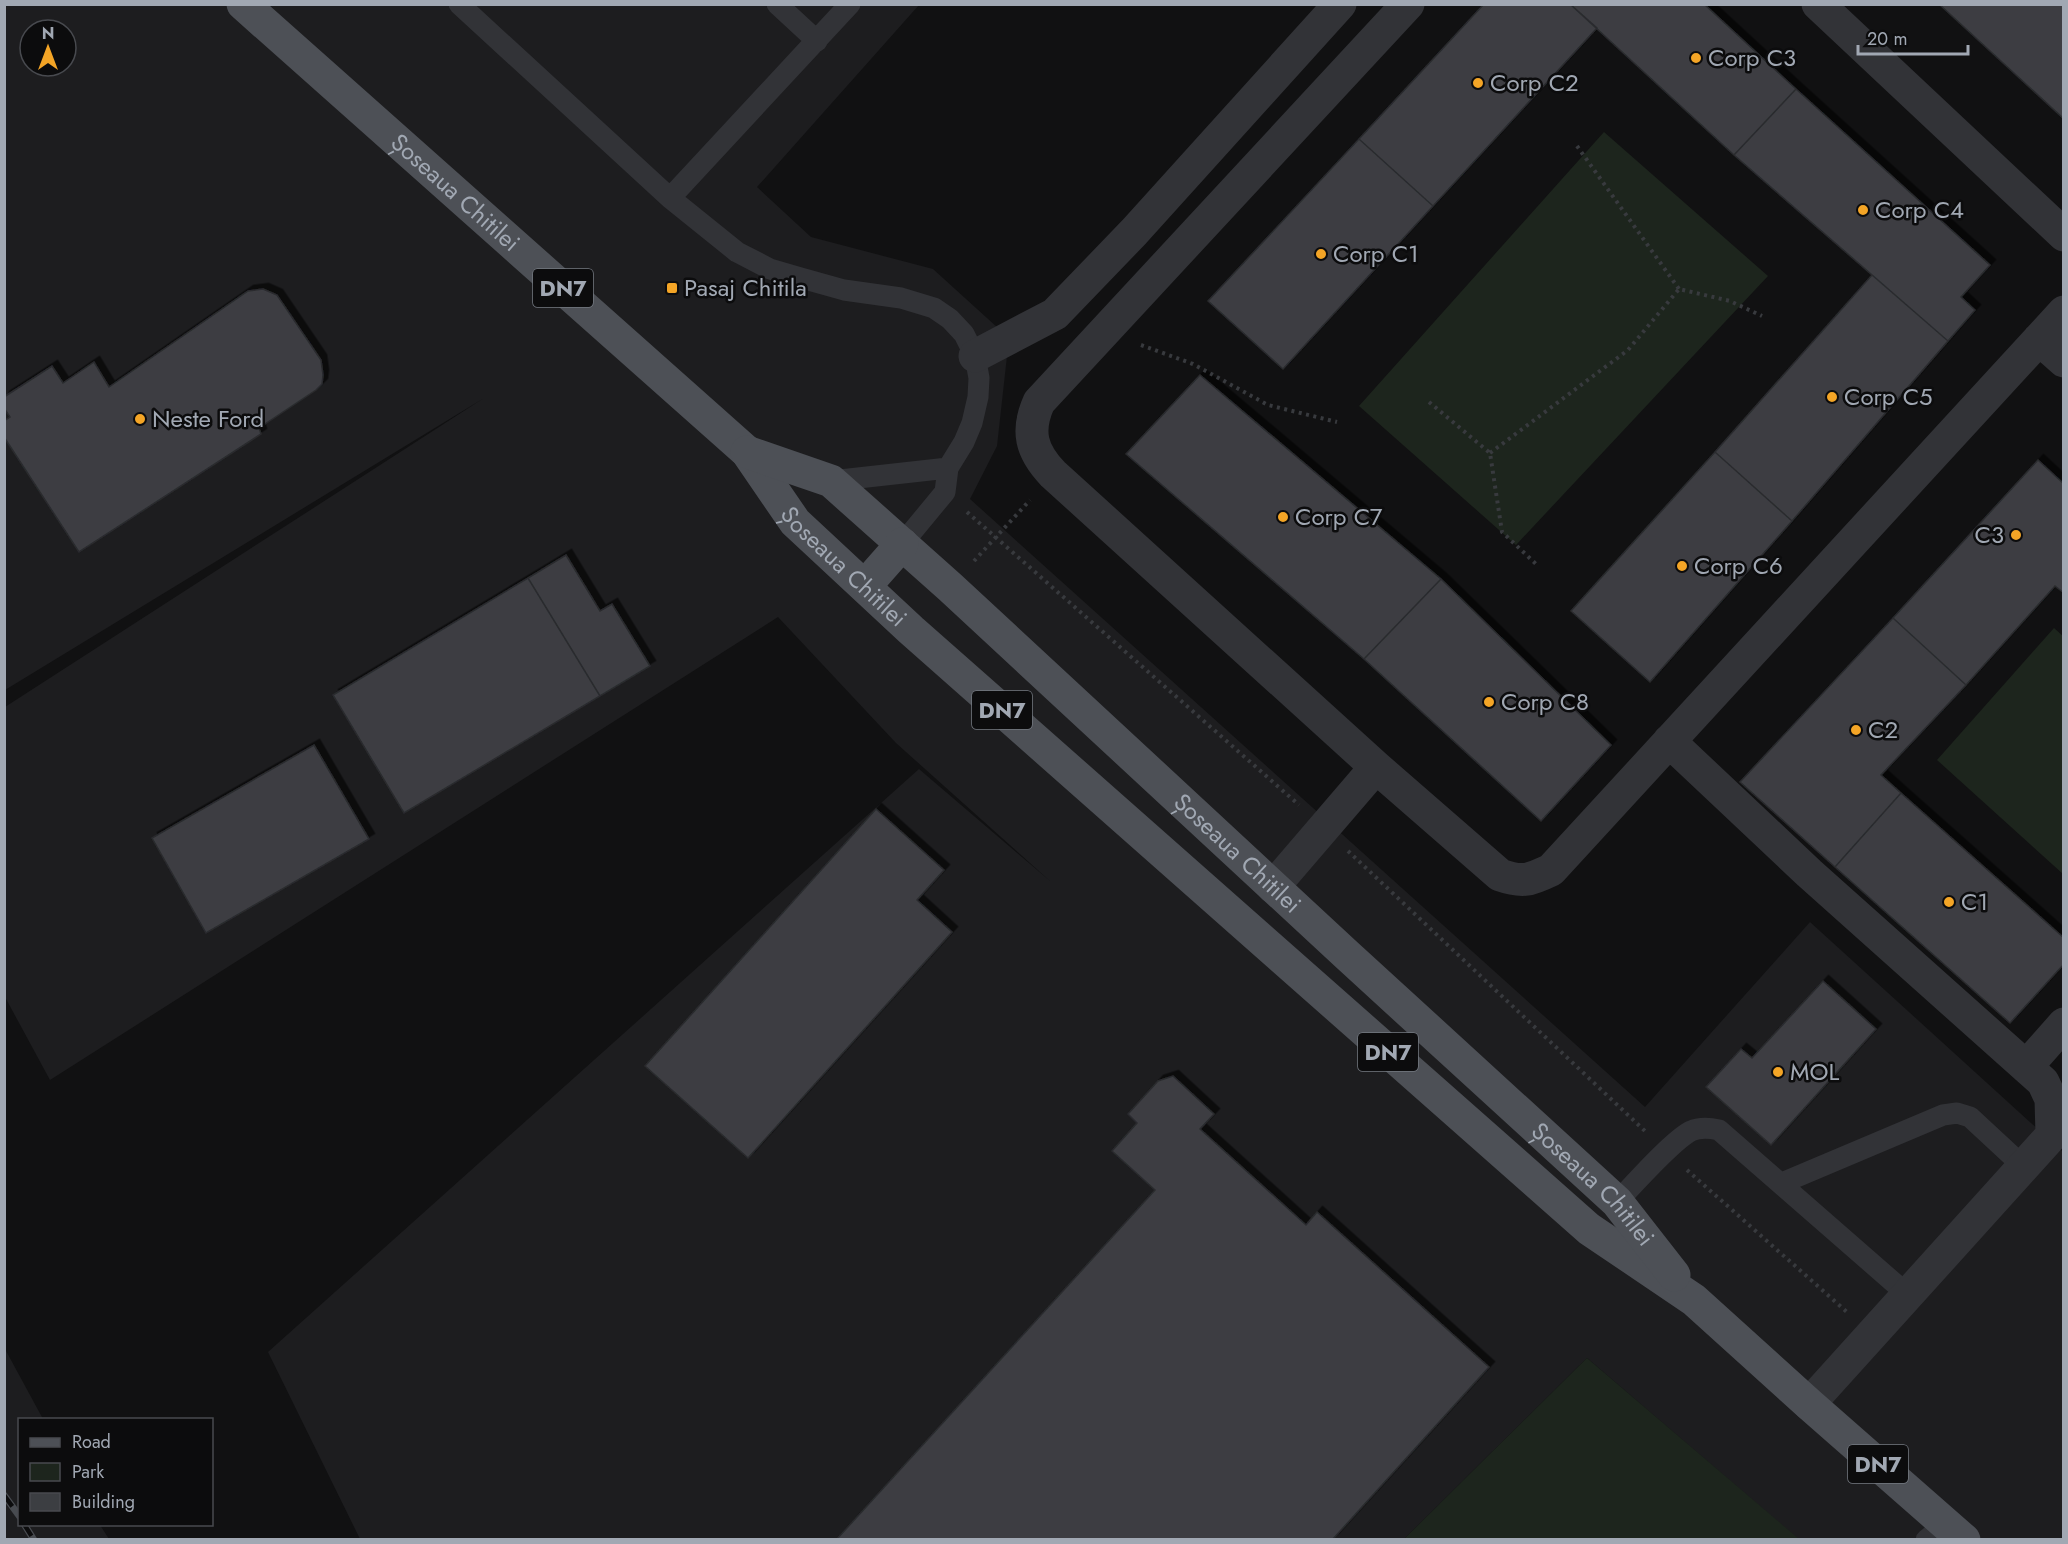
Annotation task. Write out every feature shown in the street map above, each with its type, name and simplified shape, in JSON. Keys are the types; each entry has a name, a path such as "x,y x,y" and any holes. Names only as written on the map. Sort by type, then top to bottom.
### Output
{"main road":[{"name":"Șoseaua Chitilei","path":"243,4 747,452 795,522 911,630 1589,1229 1694,1300 1809,1404 1945,1534"},
{"name":"Șoseaua Chitilei","path":"747,452 831,481 902,544 1617,1202 1694,1300"},
{"path":"865,585 902,544"}],"street":[{"path":"975,356 1055,314 1134,232 1340,4"},
{"path":"1408,4 1039,402 1032,417 1032,439 1040,460 1053,474 1376,767 1500,875 1517,881 1536,877 1551,870 2064,312"},
{"path":"1818,4 2064,235"},
{"path":"2039,339 2064,362"},
{"path":"1669,741 1809,873 2043,1082 2051,1099 2052,1135 2025,1168 1809,1404"},
{"path":"1273,887 1376,767"},
{"path":"2025,1067 2064,1024"}],"lane":[{"path":"459,4 670,198 736,252 770,269 844,290 900,298 934,308 950,319 964,334 975,356 979,378 978,397 972,423 964,442 948,468 945,492 902,544"},
{"path":"777,4 817,41"},
{"path":"670,198 850,4"},
{"path":"831,481 948,468"},
{"path":"1782,1183 1943,1115 1957,1113 1970,1117 2025,1168"},
{"path":"1617,1202 1666,1152 1691,1131 1705,1128 1719,1130 1908,1295"}],"path":[{"path":"1577,146 1679,289 1730,301 1762,316"},
{"path":"1490,453 1628,350 1679,289"},
{"path":"1103,332 1193,364 1268,405 1337,422"},
{"path":"1429,402 1490,453 1502,532 1536,564"},
{"path":"996,537 1053,474"},
{"path":"945,492 1324,827 1666,1152 1872,1334"}],"shaded area":[{"path":"4,5 919,5 757,187 811,237 933,269 1009,338 997,446 970,499 1645,1107 1810,922 2063,1152 2063,1539 1798,1539 1587,1358 1404,1539 360,1539 268,1352 919,769 1050,881 896,743 778,617 50,1080 5,997 5,707 484,398 5,690"},
{"path":"5,1349 42,1418 18,1418 18,1526 101,1526 109,1539 5,1539"}],"green space":[{"path":"1604,132 1768,276 1516,545 1359,406"},
{"path":"2054,628 2064,637 2063,874 1937,760"},
{"path":"1587,1358 1799,1539 1404,1539"}],"building":[{"name":"Corp C2","path":"1484,4 1570,4 1597,28 1433,206 1359,139"},
{"name":"Corp C3","path":"1570,4 1704,4 1796,89 1734,155"},
{"path":"1939,4 2064,4 2064,119"},
{"name":"Corp C4","path":"1796,89 1990,265 1961,297 1975,310 1948,341 1734,155"},
{"name":"Corp C1","path":"1359,139 1433,206 1283,369 1208,301"},
{"name":"Corp C5","path":"1872,275 1948,341 1792,521 1715,452"},
{"name":"Neste Ford","path":"263,289 277,295 321,360 322,384 259,428 261,434 79,552 4,437 4,421 10,417 4,408 4,397 52,366 63,383 94,362 109,387 248,291"},
{"name":"Corp C7","path":"1200,375 1441,579 1364,659 1126,454"},
{"name":"Corp C6","path":"1715,452 1792,521 1650,682 1571,611"},
{"name":"C3","path":"2038,460 2064,484 2064,593 2055,586 1966,685 1893,618"},
{"path":"566,555 600,611 612,604 650,666 600,696 528,578"},
{"path":"528,578 600,696 404,813 333,695"},
{"name":"Corp C8","path":"1441,579 1611,745 1541,821 1364,659"},
{"name":"C2","path":"1893,618 1966,685 1881,775 1901,793 1835,867 1740,782"},
{"path":"314,745 369,839 206,933 152,838"},
{"name":"C1","path":"1901,793 2064,938 2064,964 2010,1023 1835,867"},
{"path":"876,809 944,870 917,900 952,932 748,1158 645,1066"},
{"name":"MOL","path":"1823,981 1876,1029 1771,1145 1706,1087 1741,1049 1752,1058"},
{"path":"1173,1076 1214,1114 1200,1129 1306,1225 1317,1212 1489,1367 1332,1540 836,1540 1155,1190 1112,1151 1137,1123 1128,1114 1158,1081"}],"railway":[{"path":"4,1495 18,1514"},
{"path":"25,1526 34,1540"}],"place":[{"name":"Corp C3","path":"1696,58"},
{"name":"Corp C2","path":"1478,83"},
{"name":"Corp C4","path":"1863,210"},
{"name":"Corp C1","path":"1321,254"},
{"name":"Pasaj Chitila","path":"672,288"},
{"name":"Corp C5","path":"1832,397"},
{"name":"Neste Ford","path":"140,419"},
{"name":"Corp C7","path":"1283,517"},
{"name":"C3","path":"2016,535"},
{"name":"Corp C6","path":"1682,566"},
{"name":"Corp C8","path":"1489,702"},
{"name":"C2","path":"1856,730"},
{"name":"C1","path":"1949,902"},
{"name":"MOL","path":"1778,1072"}]}
